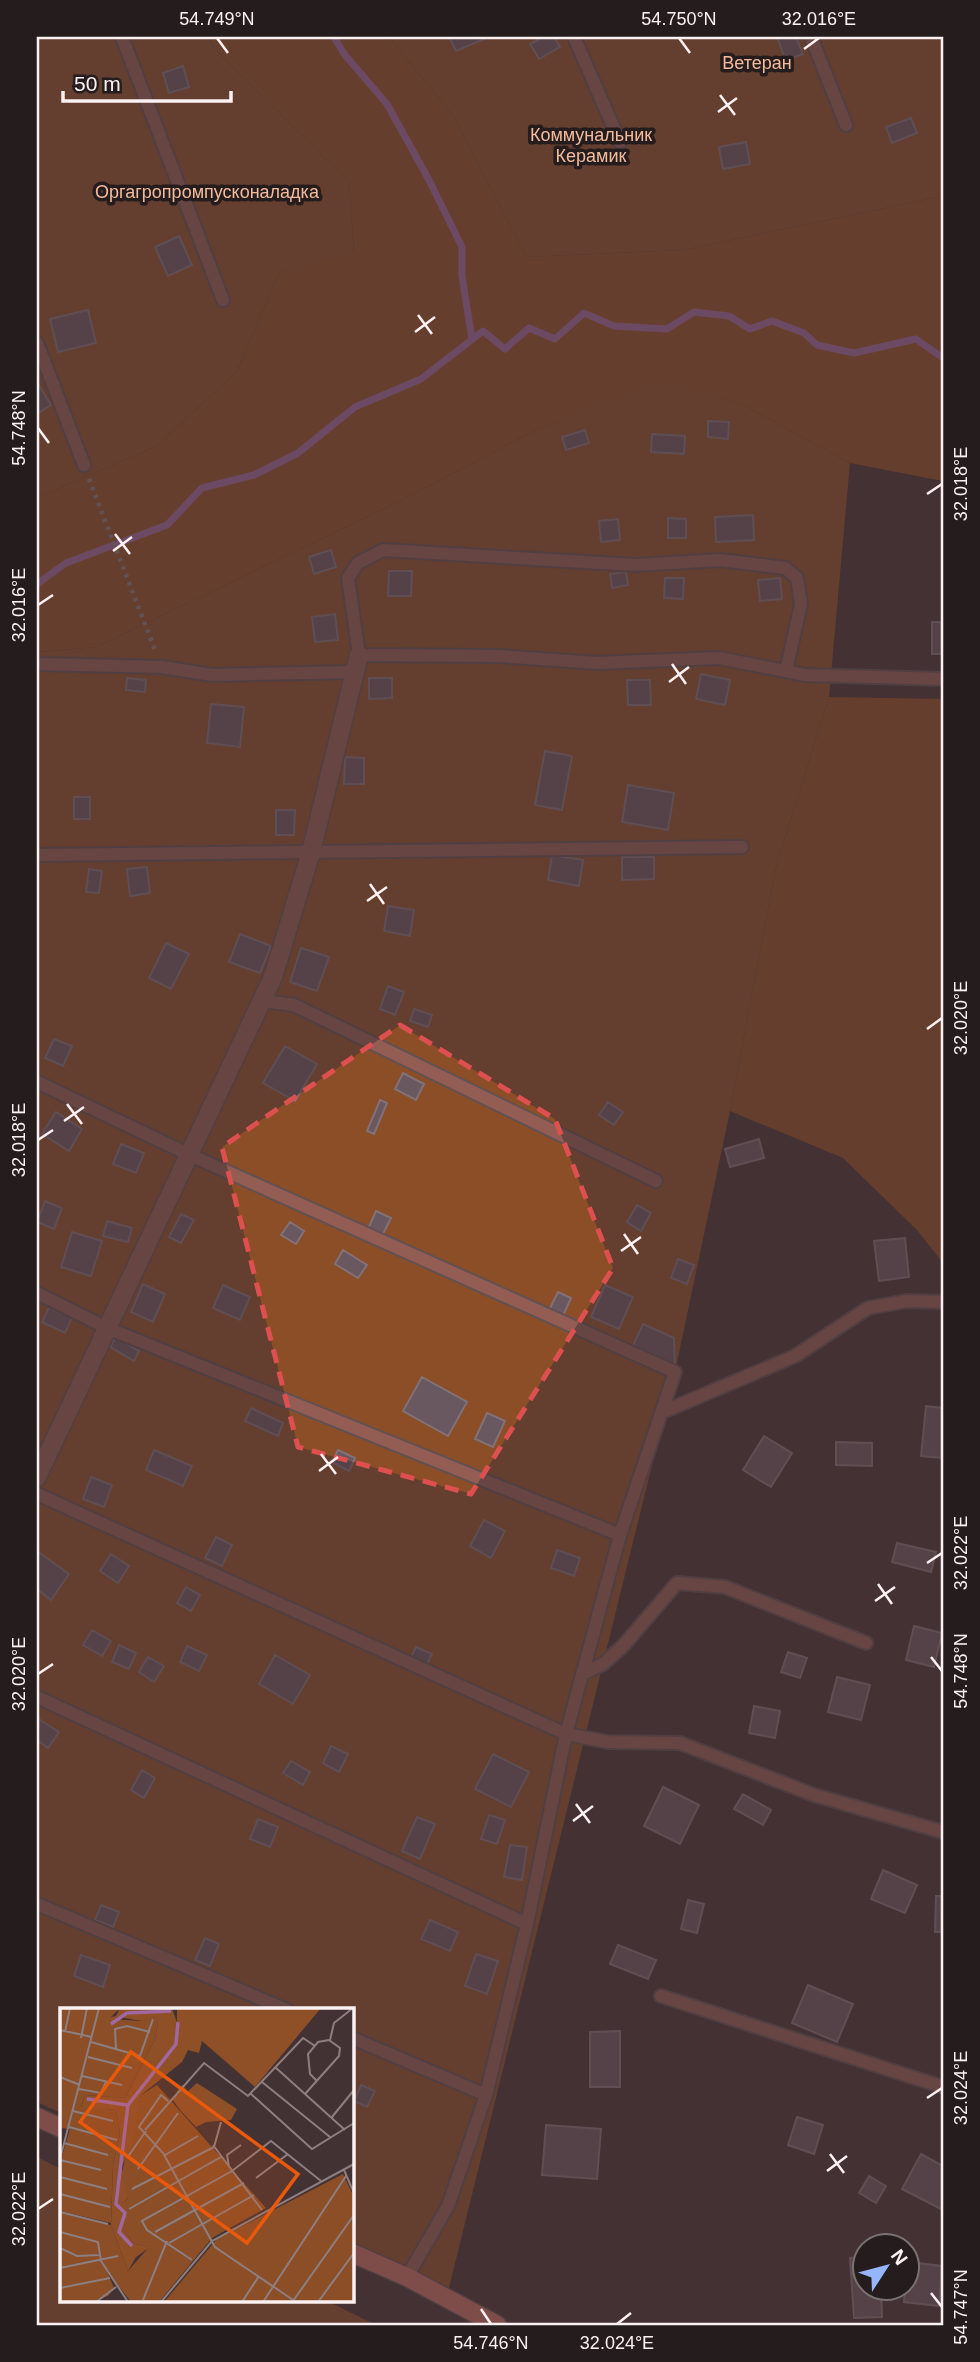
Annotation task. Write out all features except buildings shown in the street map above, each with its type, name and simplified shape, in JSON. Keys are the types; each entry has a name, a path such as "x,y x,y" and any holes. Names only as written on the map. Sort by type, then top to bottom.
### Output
{"main road":[{"path":"37,2117 60,2128"},
{"path":"354,2254 407,2277 497,2325"}],"street":[{"path":"37,1476 264,1000 311,852 357,664"}],"lane":[{"path":"122,37 223,300"},
{"path":"574,37 620,142"},
{"path":"811,37 846,125"},
{"path":"37,343 84,465"},
{"path":"357,664 348,578 358,562 383,550 636,565 720,560 785,568 797,578 801,604 786,671"},
{"path":"37,664 162,667 212,675 498,656 597,663 719,658 806,675 943,679"},
{"path":"37,855 741,847"},
{"path":"264,1000 294,1005 656,1181"},
{"path":"37,1082 190,1155 675,1372"},
{"path":"37,1293 107,1328 620,1535"},
{"path":"675,1372 665,1411 795,1356 868,1308 907,1301 943,1302"},
{"path":"407,2277 448,2206 486,2095 527,1924 566,1734 620,1535 675,1372"},
{"path":"37,1494 566,1734 608,1742 680,1743 814,1795 943,1832"},
{"path":"582,1674 603,1664 613,1655 677,1583 725,1587 866,1643"},
{"path":"37,1697 527,1924"},
{"path":"37,1904 282,2008"},
{"path":"661,1996 943,2087"},
{"path":"354,2039 486,2095"}],"path":[{"path":"84,465 162,667"}],"highlighted area":[{"path":"400,1025 555,1119 613,1268 471,1494 298,1447 222,1147"}],"green space":[{"name":"Оргагропромпусконаладка","path":"37,37 208,37 214,48 349,182 354,253 279,273 237,371 157,446 37,498"},
{"name":"Коммунальник Керамик","path":"389,37 943,37 943,196 684,250 526,257 454,117"},
{"path":"655,379 742,404 850,463 829,697 776,867 730,1111 675,1372 447,2296 354,2252 354,2008 60,2008 60,2113 37,2102 37,652 96,647 402,500 530,433"},
{"path":"37,2157 60,2168 60,2302 329,2302 376,2325 37,2325"}],"shaded area":[{"path":"208,37 389,37 454,117 526,257 684,250 943,196 943,481 850,463 742,404 655,380 530,433 402,500 96,647 37,652 37,498 157,446 237,371 279,273 354,252 349,182 214,48"},
{"path":"829,697 943,699 943,1263 917,1230 843,1158 730,1111 776,867"}],"waterway":[{"path":"334,37 345,55 387,104 462,247 462,276 472,339"},
{"path":"37,584 66,563 167,525 202,488 254,475 298,453 355,407 421,379 483,331 505,349 529,328 555,339 584,313 614,326 667,329 694,312 729,316 750,329 772,321 804,333 817,345 854,353 916,339 943,358"}],"park label":[{"name":"Ветеран","path":"757,63"}]}
